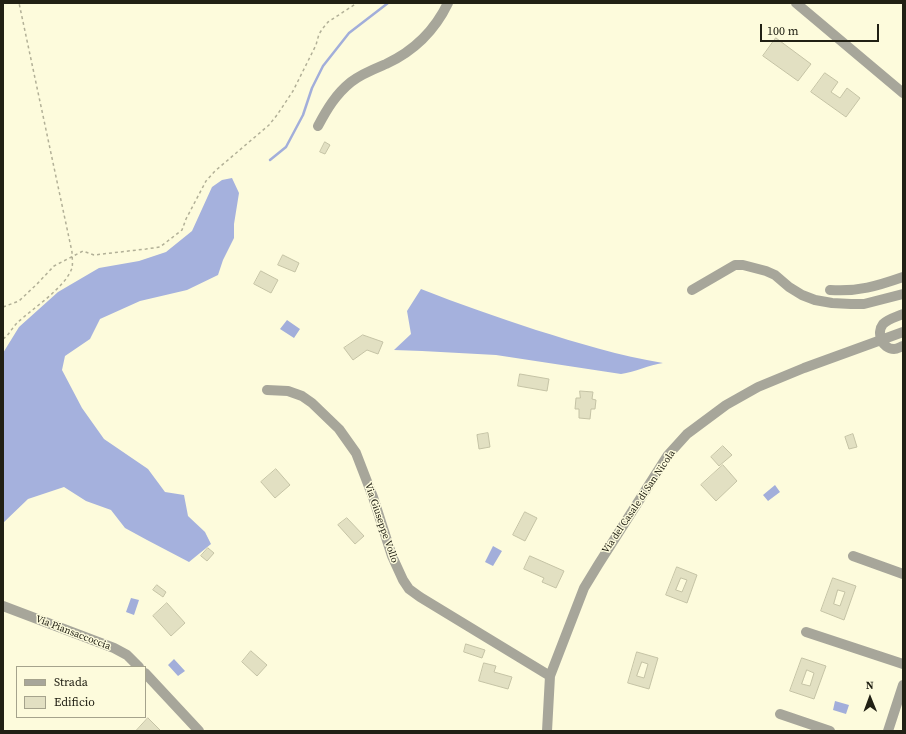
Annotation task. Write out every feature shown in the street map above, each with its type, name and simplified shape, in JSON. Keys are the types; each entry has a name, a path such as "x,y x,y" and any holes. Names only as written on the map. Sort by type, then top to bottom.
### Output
{"street":[{"path":"318,126 331,102 345,87 360,76 397,58 414,46 432,28 443,14 448,3"},
{"path":"796,3 903,93"},
{"path":"692,290 735,265 743,265 775,275 789,287 802,295 815,300 832,303 864,304 903,294"},
{"path":"830,290 857,290 877,286 903,277"},
{"path":"903,314 891,319 880,329 882,340 886,346 891,348 903,346"},
{"name":"Via del Casale di San Nicola","path":"547,731 550,676 584,588 668,455 687,434 726,406 758,387 804,368 903,332"},
{"name":"Via Giuseppe Vollo","path":"266,390 288,391 299,394 306,398 339,429 356,453 373,497 392,556 403,580 410,588 420,596 550,676"},
{"path":"853,556 903,574"},
{"name":"Via Piansaccoccia","path":"3,606 114,648 127,655 138,666"},
{"path":"806,632 903,664"},
{"path":"146,674 199,731"},
{"path":"888,731 903,685"},
{"path":"780,714 830,731"}],"path":[{"path":"3,339 16,324 66,279 72,266 72,252 19,3"},
{"path":"3,307 19,301 54,266 83,251 94,255 160,247 182,230 186,219 206,181 215,171 269,125 277,115 293,91 323,28 328,22 357,3"}],"shaded area":[{"path":"232,178 239,193 234,224 234,238 223,260 218,275 187,290 140,301 100,319 90,339 65,356 62,370 82,408 104,439 148,469 165,492 184,495 188,516 205,532 211,544 189,562 125,528 111,510 86,501 64,487 28,499 3,523 3,353 19,327 58,292 99,268 139,261 166,252 192,231 212,187 222,180"},
{"path":"421,289 552,335 615,353 663,363 621,374 496,355 394,350 411,334 407,311"},
{"path":"287,320 300,329 294,338 280,329"},
{"path":"775,485 780,492 768,501 763,495"},
{"path":"493,546 502,551 493,566 485,562"},
{"path":"131,598 139,600 134,615 126,612"},
{"path":"174,659 185,671 178,676 168,665"},
{"path":"835,701 849,705 846,714 833,710"}],"building":[{"path":"776,38 811,64 798,81 763,56"},
{"path":"825,73 838,82 831,92 840,98 847,88 860,98 846,117 811,92"},
{"path":"325,142 330,145 325,154 320,152"},
{"path":"283,255 299,263 295,272 278,265"},
{"path":"261,271 278,280 271,293 254,284"},
{"path":"363,335 383,342 378,354 367,350 353,360 344,348"},
{"path":"520,374 549,379 547,391 518,386"},
{"path":"580,391 593,392 592,399 596,400 595,409 591,409 590,419 579,418 579,409 575,409 576,398 580,398"},
{"path":"488,433 490,447 479,449 477,435"},
{"path":"853,434 857,447 849,449 845,437"},
{"path":"723,446 732,455 719,466 711,457"},
{"path":"723,465 737,481 716,501 701,485"},
{"path":"276,469 290,485 275,498 261,482"},
{"path":"525,512 537,518 525,541 513,535"},
{"path":"347,518 364,536 355,544 338,525"},
{"path":"208,548 214,553 207,561 201,556"},
{"path":"530,556 564,571 556,588 542,582 544,578 524,569"},
{"path":"677,567 697,575 687,603 666,595","holes":["681,578 687,580 682,592 676,590"]},
{"path":"833,578 856,586 844,620 821,611","holes":["838,590 845,592 840,606 834,604"]},
{"path":"157,585 166,592 163,597 153,590"},
{"path":"167,603 185,623 171,636 153,616"},
{"path":"466,644 485,650 482,658 464,652"},
{"path":"251,651 267,665 257,676 242,662"},
{"path":"637,652 658,658 649,689 628,683","holes":["642,662 648,664 644,678 637,676"]},
{"path":"802,658 826,666 814,699 790,691","holes":["807,670 814,673 810,686 802,684"]},
{"path":"484,663 496,666 494,672 512,677 508,689 479,681"},
{"path":"148,718 161,731 136,731"}],"waterway":[{"path":"270,160 286,147 303,115 312,88 323,66 349,33 388,3"}]}
